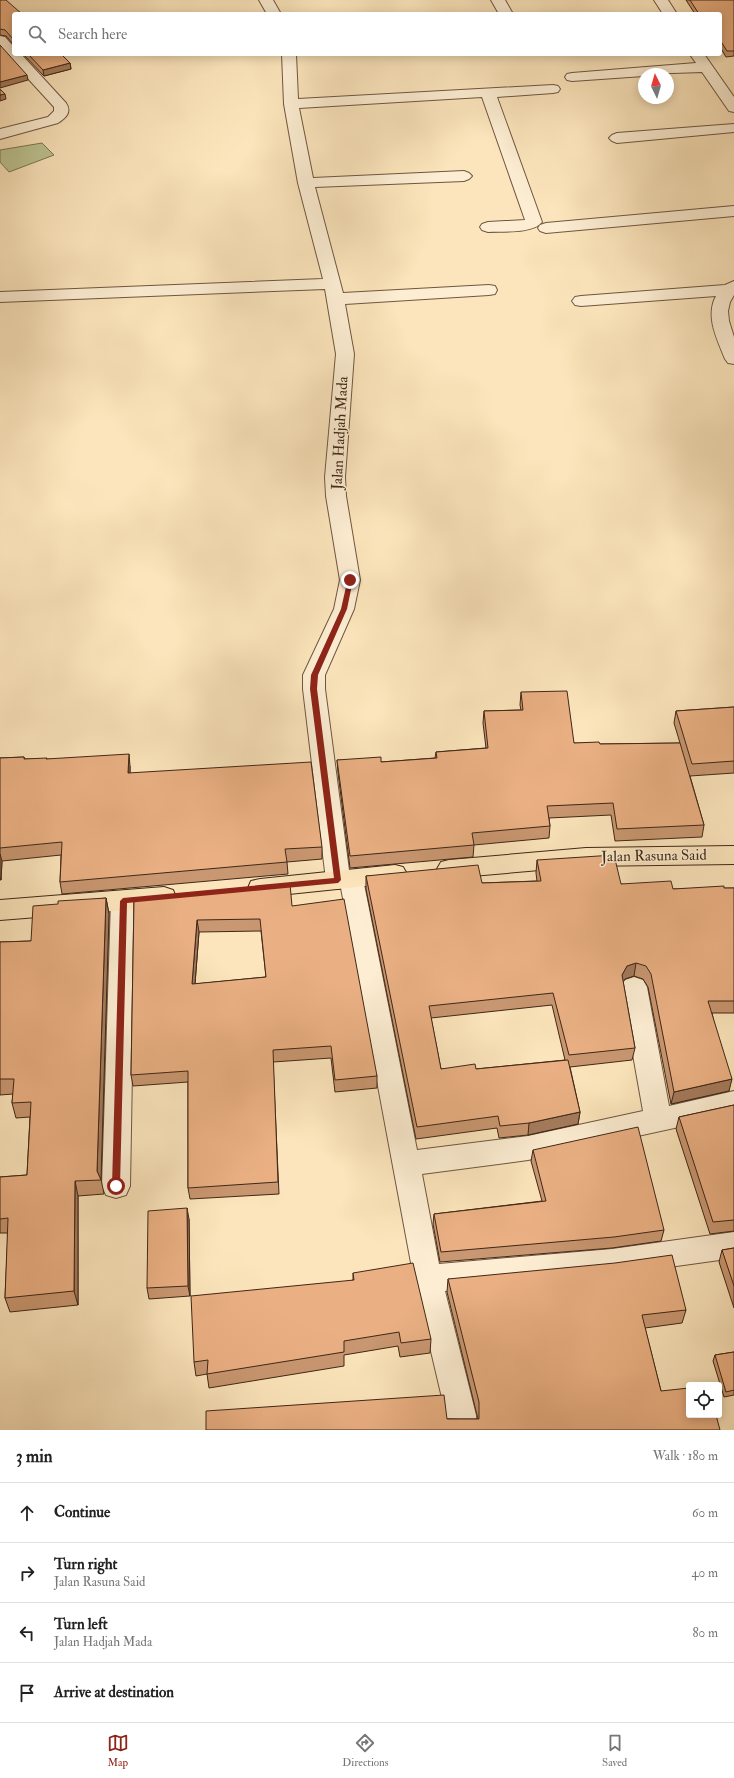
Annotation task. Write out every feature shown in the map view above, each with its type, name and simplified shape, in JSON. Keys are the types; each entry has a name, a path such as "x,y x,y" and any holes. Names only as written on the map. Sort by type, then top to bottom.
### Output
{"main road":[{"name":"Jalan Rasuna Said","path":"242,890 586,857 734,855"},
{"path":"0,910 187,895"}],"street":[{"path":"266,0 273,12"},
{"path":"498,0 505,12"},
{"path":"661,0 669,12"},
{"path":"0,40 12,53"},
{"path":"0,134 53,120 60,116 62,112 61,106 15,56"},
{"name":"Jalan Hadjah Mada","path":"289,56 291,104 306,183 334,292 345,354 335,477 336,496 350,580 344,609 314,675 314,689 344,880 406,1164 428,1279 461,1415 462,1430"},
{"path":"698,56 734,108"},
{"path":"572,77 706,67"},
{"path":"291,104 553,89"},
{"path":"488,93 534,222 524,226 488,227"},
{"path":"617,138 734,128"},
{"path":"306,183 464,176"},
{"path":"546,228 734,211"},
{"path":"581,301 731,288"},
{"path":"731,288 719,304 720,320 734,359"},
{"path":"0,297 488,290"},
{"path":"116,1186 123,901"},
{"path":"634,987 658,1120"},
{"path":"406,1164 528,1148 734,1103"},
{"path":"428,1279 612,1262 734,1245"}],"green space":[{"path":"42,143 54,155 9,172 0,162 0,150"}],"building":[{"path":"0,0 6,0 20,12 12,12 12,38 5,30 0,29"},
{"path":"690,0 734,0 734,51 727,51 722,43 722,12 698,12"},
{"path":"0,45 27,75 0,82"},
{"path":"30,56 63,56 70,63 43,70"},
{"path":"0,89 5,94 0,95"},
{"path":"567,691 574,743 680,743 704,825 617,829 613,803 547,806 550,826 472,833 474,845 350,856 337,760 381,757 381,762 437,758 436,752 488,748 484,711 523,710 521,692"},
{"path":"734,707 734,761 692,764 676,711"},
{"path":"129,754 128,773 311,762 322,847 285,849 287,862 60,882 62,842 0,848 0,758 24,757 24,759 47,758 46,759"},
{"path":"614,855 621,884 671,881 673,889 724,886 724,888 734,888 734,1001 708,1001 732,1079 674,1092 651,974 646,966 636,963 627,966 622,975 635,1048 569,1055 553,993 429,1006 441,1069 475,1064 476,1069 568,1060 580,1112 529,1123 500,1126 498,1116 417,1127 366,876 478,865 482,883 541,881 537,860"},
{"path":"290,884 292,906 344,899 377,1076 335,1080 331,1046 273,1050 278,1182 188,1188 188,1071 131,1075 134,899","holes":["260,919 266,977 192,984 197,920"]},
{"path":"106,898 97,1171 101,1180 75,1181 74,1291 5,1298 8,1218 0,1219 0,1177 27,1175 31,1102 12,1103 14,1079 0,1079 0,942 31,941 33,906 58,904 58,901"},
{"path":"734,1105 734,1220 713,1222 679,1117"},
{"path":"638,1127 664,1230 614,1237 441,1252 434,1214 546,1201 533,1150"},
{"path":"187,1208 188,1286 147,1288 148,1211"},
{"path":"734,1248 734,1286 722,1250"},
{"path":"672,1255 686,1310 642,1315 661,1391 686,1388 686,1418 717,1418 720,1430 206,1430 206,1411 444,1395 447,1419 479,1419 479,1402 448,1279 615,1263"},
{"path":"413,1263 431,1339 401,1343 399,1332 344,1341 344,1352 207,1374 208,1360 194,1362 191,1296 354,1280 353,1273"},
{"path":"734,1352 734,1390 726,1392 715,1355"}],"route":[{"path":"116,1186 123,901 338,880 314,689 314,675 344,609 350,580"}]}
